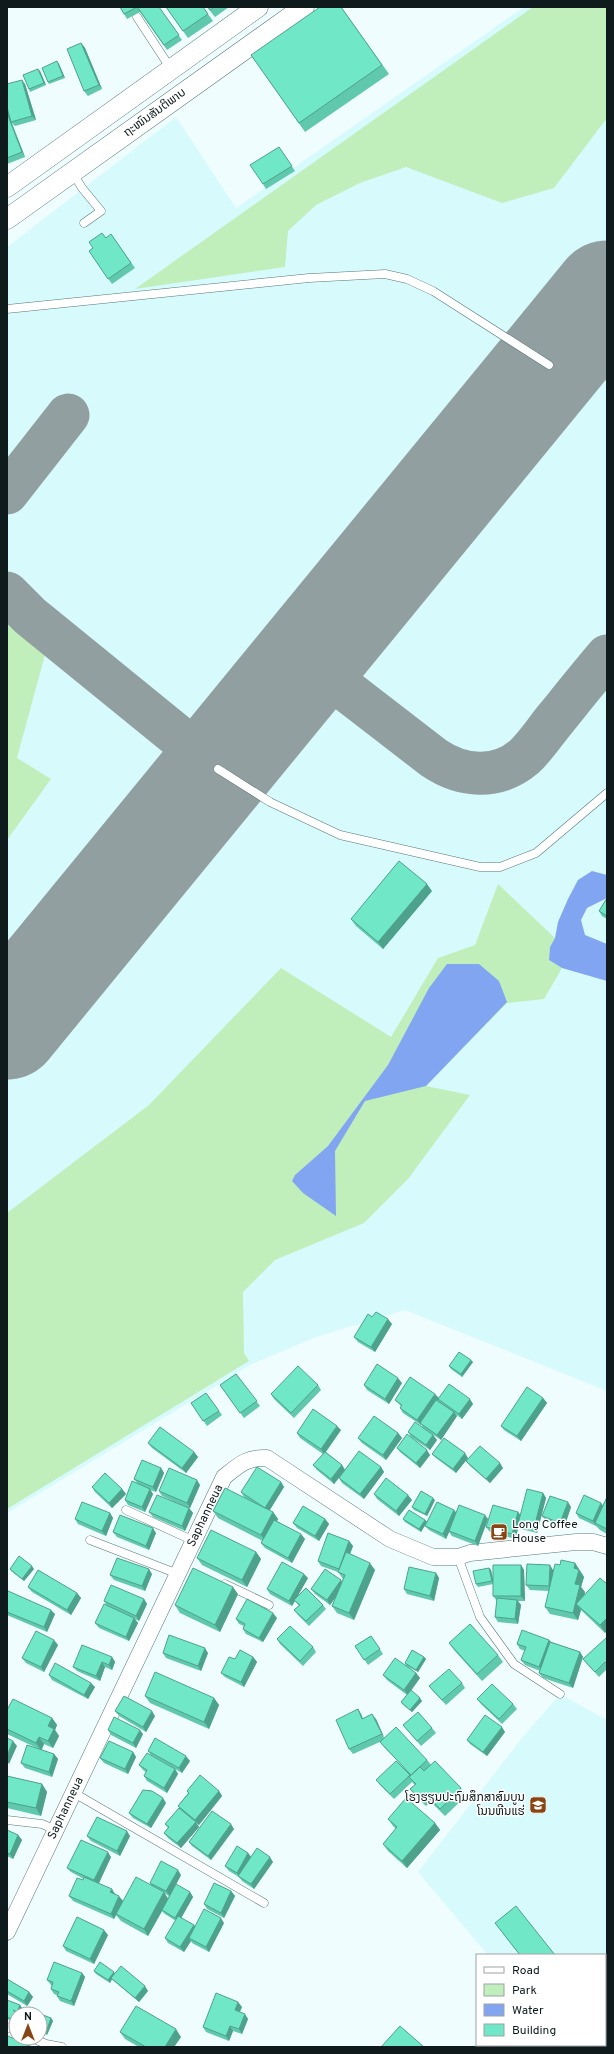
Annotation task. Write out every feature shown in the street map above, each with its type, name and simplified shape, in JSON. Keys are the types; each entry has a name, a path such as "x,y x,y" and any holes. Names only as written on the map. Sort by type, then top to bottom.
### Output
{"street":[{"path":"7,187 258,7"},
{"name":"ຖະໜົນສັນຕິພາບ","path":"7,219 304,7"},
{"name":"Saphanneua","path":"7,1932 184,1569 194,1541 224,1477 240,1464 254,1458 267,1458 390,1539 433,1557 458,1557 470,1553 576,1542 593,1542 607,1546"}],"lane":[{"path":"137,17 171,69"},
{"path":"73,172 82,188 101,211 84,222"},
{"path":"7,310 309,278 385,274 407,279 433,291 549,365"},
{"path":"218,769 270,802 340,835 480,867 500,867 536,853 607,793"},
{"path":"126,1510 194,1541"},
{"path":"90,1540 184,1569"},
{"path":"458,1557 480,1617 514,1664 560,1694"},
{"path":"218,1581 268,1605"},
{"path":"74,1793 264,1903"},
{"path":"7,1820 42,1824 56,1830"},
{"path":"48,2044 62,2047"}],"shaded area":[{"path":"524,7 607,7 607,1391 405,1310 316,1337 252,1364 7,1513 7,247 176,117 236,208"},
{"name":"ໂຮງຮຽນປະຖົມສຶກສາສົມບູນ ໂນນຫີນແຮ່","path":"560,1694 607,1720 607,2047 564,2046 606,2046 606,1954 487,1954 418,1872 522,1738"}],"green space":[{"path":"533,7 607,7 607,118 554,188 502,203 406,167 360,183 316,205 288,231 285,267 135,289"},
{"path":"7,620 46,651 17,758 51,779 7,840"},
{"path":"498,884 555,938 550,947 549,960 562,968 544,999 507,1003 426,1086 470,1095 408,1179 364,1223 275,1260 243,1292 244,1353 249,1361 7,1509 7,1213 149,1105 281,968 391,1037 438,958 475,945"}],"water":[{"path":"592,871 607,875 607,898 587,908 581,920 585,935 607,944 607,981 562,968 549,960 550,947 555,938 558,922 568,899 578,880"},
{"path":"447,964 479,964 499,981 507,1002 426,1086 365,1101 335,1151 336,1216 303,1193 292,1181 295,1175 328,1146 388,1065 429,988"}],"building":[{"path":"120,7 137,7 124,14"},
{"path":"159,7 179,35 164,45 138,8"},
{"path":"166,7 203,7 208,14 183,31"},
{"path":"320,7 341,7 382,65 299,123 251,55"},
{"path":"81,43 99,85 84,91 67,49"},
{"path":"57,61 63,76 48,82 42,68"},
{"path":"38,69 44,83 29,89 23,75"},
{"path":"22,80 32,116 11,122 7,107 7,84"},
{"path":"7,113 22,152 7,158"},
{"path":"279,147 292,166 263,184 250,165"},
{"path":"102,233 106,238 111,234 131,263 108,279 89,251 93,248 89,242"},
{"path":"399,861 427,884 378,942 351,919"},
{"path":"607,898 607,916 599,911"},
{"path":"376,1312 388,1319 371,1347 354,1337 368,1314 372,1317"},
{"path":"459,1352 471,1360 461,1374 449,1366"},
{"path":"377,1364 398,1378 385,1399 364,1385"},
{"path":"298,1366 318,1385 291,1413 271,1394"},
{"path":"236,1374 257,1401 240,1413 220,1385"},
{"path":"410,1377 435,1394 417,1420 400,1408 402,1405 395,1400"},
{"path":"449,1384 470,1399 459,1414 438,1399"},
{"path":"527,1387 543,1398 517,1436 501,1426"},
{"path":"206,1393 219,1411 203,1421 191,1403"},
{"path":"436,1400 454,1412 437,1435 420,1423"},
{"path":"313,1409 337,1426 321,1449 297,1433"},
{"path":"374,1416 398,1433 383,1455 358,1438"},
{"path":"415,1422 433,1435 426,1445 408,1432"},
{"path":"160,1427 194,1452 182,1468 148,1443"},
{"path":"407,1434 427,1450 416,1463 397,1448"},
{"path":"444,1438 465,1453 453,1469 432,1454"},
{"path":"480,1446 500,1463 486,1479 466,1461"},
{"path":"359,1451 381,1467 360,1494 339,1478"},
{"path":"325,1452 342,1465 331,1479 313,1465"},
{"path":"142,1460 161,1468 153,1487 134,1479"},
{"path":"257,1467 281,1482 265,1508 241,1492"},
{"path":"169,1468 197,1480 187,1503 159,1491"},
{"path":"105,1473 122,1489 109,1503 92,1487"},
{"path":"386,1478 408,1495 396,1511 374,1494"},
{"path":"132,1481 150,1489 142,1507 125,1500"},
{"path":"225,1488 273,1512 261,1535 213,1511"},
{"path":"527,1489 543,1493 534,1528 518,1524"},
{"path":"421,1491 433,1498 425,1514 412,1507"},
{"path":"157,1495 189,1508 182,1526 149,1512"},
{"path":"584,1495 601,1503 593,1521 576,1513"},
{"path":"550,1496 568,1502 560,1523 542,1516"},
{"path":"607,1497 607,1529 595,1523"},
{"path":"82,1502 110,1513 102,1531 75,1519"},
{"path":"437,1502 454,1510 443,1534 425,1526"},
{"path":"459,1505 485,1515 475,1541 449,1531"},
{"path":"493,1505 518,1512 512,1534 486,1527"},
{"path":"303,1506 325,1519 315,1536 293,1523"},
{"path":"409,1510 425,1520 419,1529 403,1519"},
{"path":"120,1515 153,1528 146,1546 113,1532"},
{"path":"274,1520 301,1534 288,1558 261,1543"},
{"path":"211,1530 256,1552 242,1580 197,1558"},
{"path":"328,1533 349,1541 339,1569 318,1561"},
{"path":"346,1552 370,1563 349,1613 332,1606 345,1575 338,1572"},
{"path":"19,1556 32,1566 22,1579 10,1569"},
{"path":"117,1558 149,1569 142,1586 110,1575"},
{"path":"561,1560 575,1563 574,1568 579,1570 575,1584 580,1585 573,1613 545,1607 555,1564 560,1565"},
{"path":"282,1562 304,1574 289,1601 267,1589"},
{"path":"527,1564 550,1565 549,1586 526,1585"},
{"path":"493,1565 521,1565 521,1596 493,1596"},
{"path":"409,1567 436,1573 430,1596 404,1589"},
{"path":"193,1568 233,1587 215,1625 175,1605"},
{"path":"489,1568 492,1581 476,1584 473,1571"},
{"path":"325,1569 341,1580 327,1600 311,1589"},
{"path":"38,1570 77,1593 67,1610 28,1587"},
{"path":"600,1578 607,1584 607,1618 600,1625 576,1604"},
{"path":"111,1585 144,1599 136,1616 104,1601"},
{"path":"306,1588 323,1605 306,1621 294,1610 300,1605 294,1600"},
{"path":"8,1591 51,1610 44,1627 7,1612"},
{"path":"497,1598 517,1600 515,1619 495,1617"},
{"path":"247,1599 273,1613 259,1638 243,1629 245,1624 236,1619"},
{"path":"104,1604 134,1618 126,1637 95,1623"},
{"path":"470,1624 498,1655 477,1674 449,1643"},
{"path":"290,1626 313,1647 300,1661 277,1639"},
{"path":"522,1630 549,1640 539,1667 521,1660 526,1647 517,1644"},
{"path":"36,1631 54,1640 41,1667 22,1658"},
{"path":"169,1635 205,1648 198,1666 163,1653"},
{"path":"371,1636 380,1649 364,1660 355,1646"},
{"path":"606,1638 607,1664 605,1662 595,1672 583,1659"},
{"path":"550,1642 580,1652 569,1683 539,1673"},
{"path":"82,1645 112,1657 109,1665 102,1662 96,1676 73,1667"},
{"path":"240,1650 253,1657 241,1682 221,1673 229,1657 235,1659"},
{"path":"412,1650 424,1657 416,1670 405,1663"},
{"path":"395,1658 416,1673 404,1690 383,1675"},
{"path":"55,1663 91,1683 84,1695 49,1675"},
{"path":"449,1669 462,1683 442,1700 429,1686"},
{"path":"155,1672 214,1698 204,1722 145,1696"},
{"path":"492,1684 513,1704 499,1719 477,1699"},
{"path":"411,1690 420,1698 410,1710 401,1702"},
{"path":"124,1696 152,1711 143,1727 115,1711"},
{"path":"13,1699 52,1718 48,1726 54,1729 48,1741 39,1737 36,1743 7,1729 7,1710"},
{"path":"358,1709 362,1719 372,1714 382,1734 349,1749 336,1720"},
{"path":"418,1712 432,1728 417,1741 403,1725"},
{"path":"485,1715 502,1727 483,1752 467,1740"},
{"path":"114,1717 140,1730 133,1743 108,1730"},
{"path":"396,1727 427,1760 411,1775 380,1742"},
{"path":"7,1738 13,1741 7,1756"},
{"path":"155,1738 186,1756 179,1768 148,1751"},
{"path":"109,1741 133,1752 125,1769 100,1758"},
{"path":"27,1745 54,1754 49,1772 21,1763"},
{"path":"147,1753 175,1769 164,1788 144,1776 147,1770 139,1765"},
{"path":"396,1761 410,1775 390,1794 376,1780"},
{"path":"435,1761 461,1788 440,1809 426,1794 421,1799 410,1789 416,1784 409,1777 420,1767 424,1771"},
{"path":"200,1775 219,1791 195,1820 178,1806 189,1793 187,1791"},
{"path":"7,1776 42,1784 36,1808 7,1802"},
{"path":"143,1790 152,1791 163,1798 147,1824 129,1813"},
{"path":"406,1798 435,1823 402,1861 383,1844 397,1827 388,1819"},
{"path":"179,1808 196,1822 177,1843 164,1833 169,1827 165,1824"},
{"path":"212,1811 231,1824 208,1856 189,1842"},
{"path":"97,1817 127,1831 117,1851 87,1836"},
{"path":"7,1830 18,1835 10,1854 7,1853"},
{"path":"81,1840 108,1852 94,1880 67,1868"},
{"path":"237,1846 248,1853 237,1873 225,1866"},
{"path":"257,1848 270,1857 251,1884 238,1876"},
{"path":"161,1861 178,1870 166,1891 150,1883"},
{"path":"84,1877 112,1889 110,1892 119,1896 111,1914 69,1896 77,1878 83,1880"},
{"path":"136,1877 164,1892 144,1929 116,1914"},
{"path":"214,1883 231,1891 221,1913 204,1904"},
{"path":"176,1884 190,1892 175,1918 162,1910"},
{"path":"516,1906 554,1954 519,1954 495,1923"},
{"path":"204,1909 221,1918 206,1947 189,1938"},
{"path":"178,1916 194,1925 180,1947 165,1938"},
{"path":"77,1917 104,1930 90,1959 63,1946"},
{"path":"54,1962 82,1973 71,2001 57,1996 59,1992 51,1989 53,1982 47,1980"},
{"path":"100,1962 114,1972 108,1980 94,1971"},
{"path":"121,1966 145,1986 135,1998 111,1978"},
{"path":"7,1979 29,1992 24,2001 7,1991"},
{"path":"216,1993 238,2002 235,2010 245,2014 239,2029 230,2026 226,2036 203,2027"},
{"path":"7,2000 20,2005 8,2006 7,2017"},
{"path":"136,2006 176,2029 165,2047 146,2047 120,2032"},
{"path":"48,2017 51,2018 48,2026"},
{"path":"606,2022 607,2023 606,2041"},
{"path":"400,2026 424,2047 381,2047"},
{"path":"8,2036 8,2046 32,2047 7,2047"}],"taxiway":[{"path":"7,493 68,415"},
{"path":"7,593 30,616 218,769"},
{"path":"307,660 434,758 456,769 479,773 502,770 524,757 607,656"}],"runway":[{"path":"7,1026 607,294"}],"place":[{"name":"Long Coffee House","path":"499,1532"},
{"name":"ໂຮງຮຽນປະຖົມສຶກສາສົມບູນ ໂນນຫີນແຮ່","path":"538,1805"}]}
